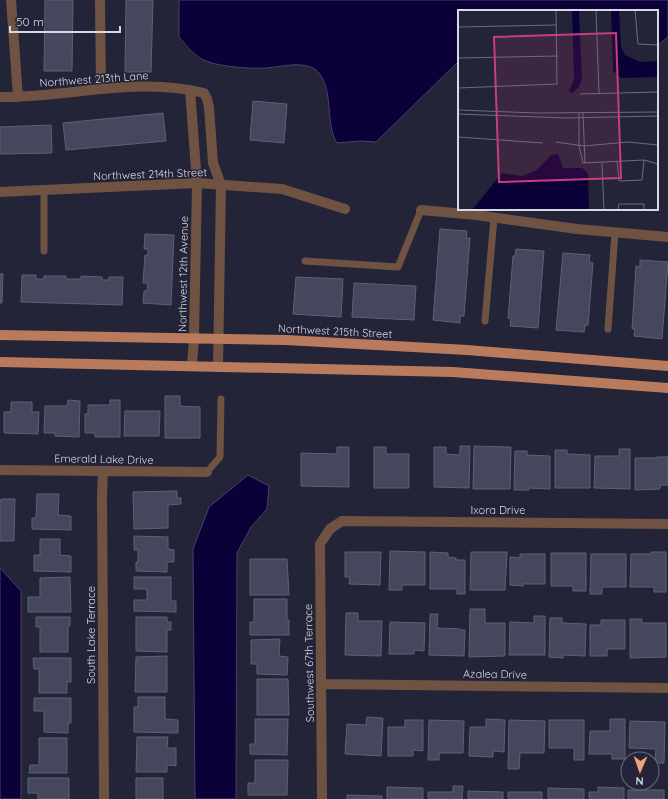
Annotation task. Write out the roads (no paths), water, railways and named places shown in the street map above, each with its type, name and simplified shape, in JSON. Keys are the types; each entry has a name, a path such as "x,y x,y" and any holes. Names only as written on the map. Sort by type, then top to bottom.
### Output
{"main road":[{"name":"Northwest 215th Street","path":"0,335 286,340 467,350 668,366"},
{"path":"0,362 454,372 668,388"}],"street":[{"path":"11,0 18,97"},
{"path":"100,0 101,88"},
{"name":"Northwest 213th Lane","path":"0,97 18,97 101,88 159,86 204,93 207,99 213,163 221,184"},
{"path":"190,90 197,183"},
{"name":"Northwest 214th Street","path":"0,192 197,183 221,184 282,189 345,209"},
{"name":"Northwest 12th Avenue","path":"192,366 194,338 197,183"},
{"path":"218,367 221,184"},
{"path":"421,210 577,229 668,237"},
{"name":"Emerald Lake Drive","path":"0,470 207,472"},
{"name":"South Lake Terrace","path":"103,472 104,799"},
{"name":"Ixora Drive","path":"330,529 342,521 668,524"},
{"name":"Southwest 67th Terrace","path":"322,799 320,544 330,529"},
{"name":"Azalea Drive","path":"322,684 668,688"}],"lane":[{"path":"44,190 44,251"},
{"path":"305,261 398,267 421,210"},
{"path":"485,320 494,218"},
{"path":"608,329 615,233"},
{"path":"207,472 220,457 221,399"}]}
